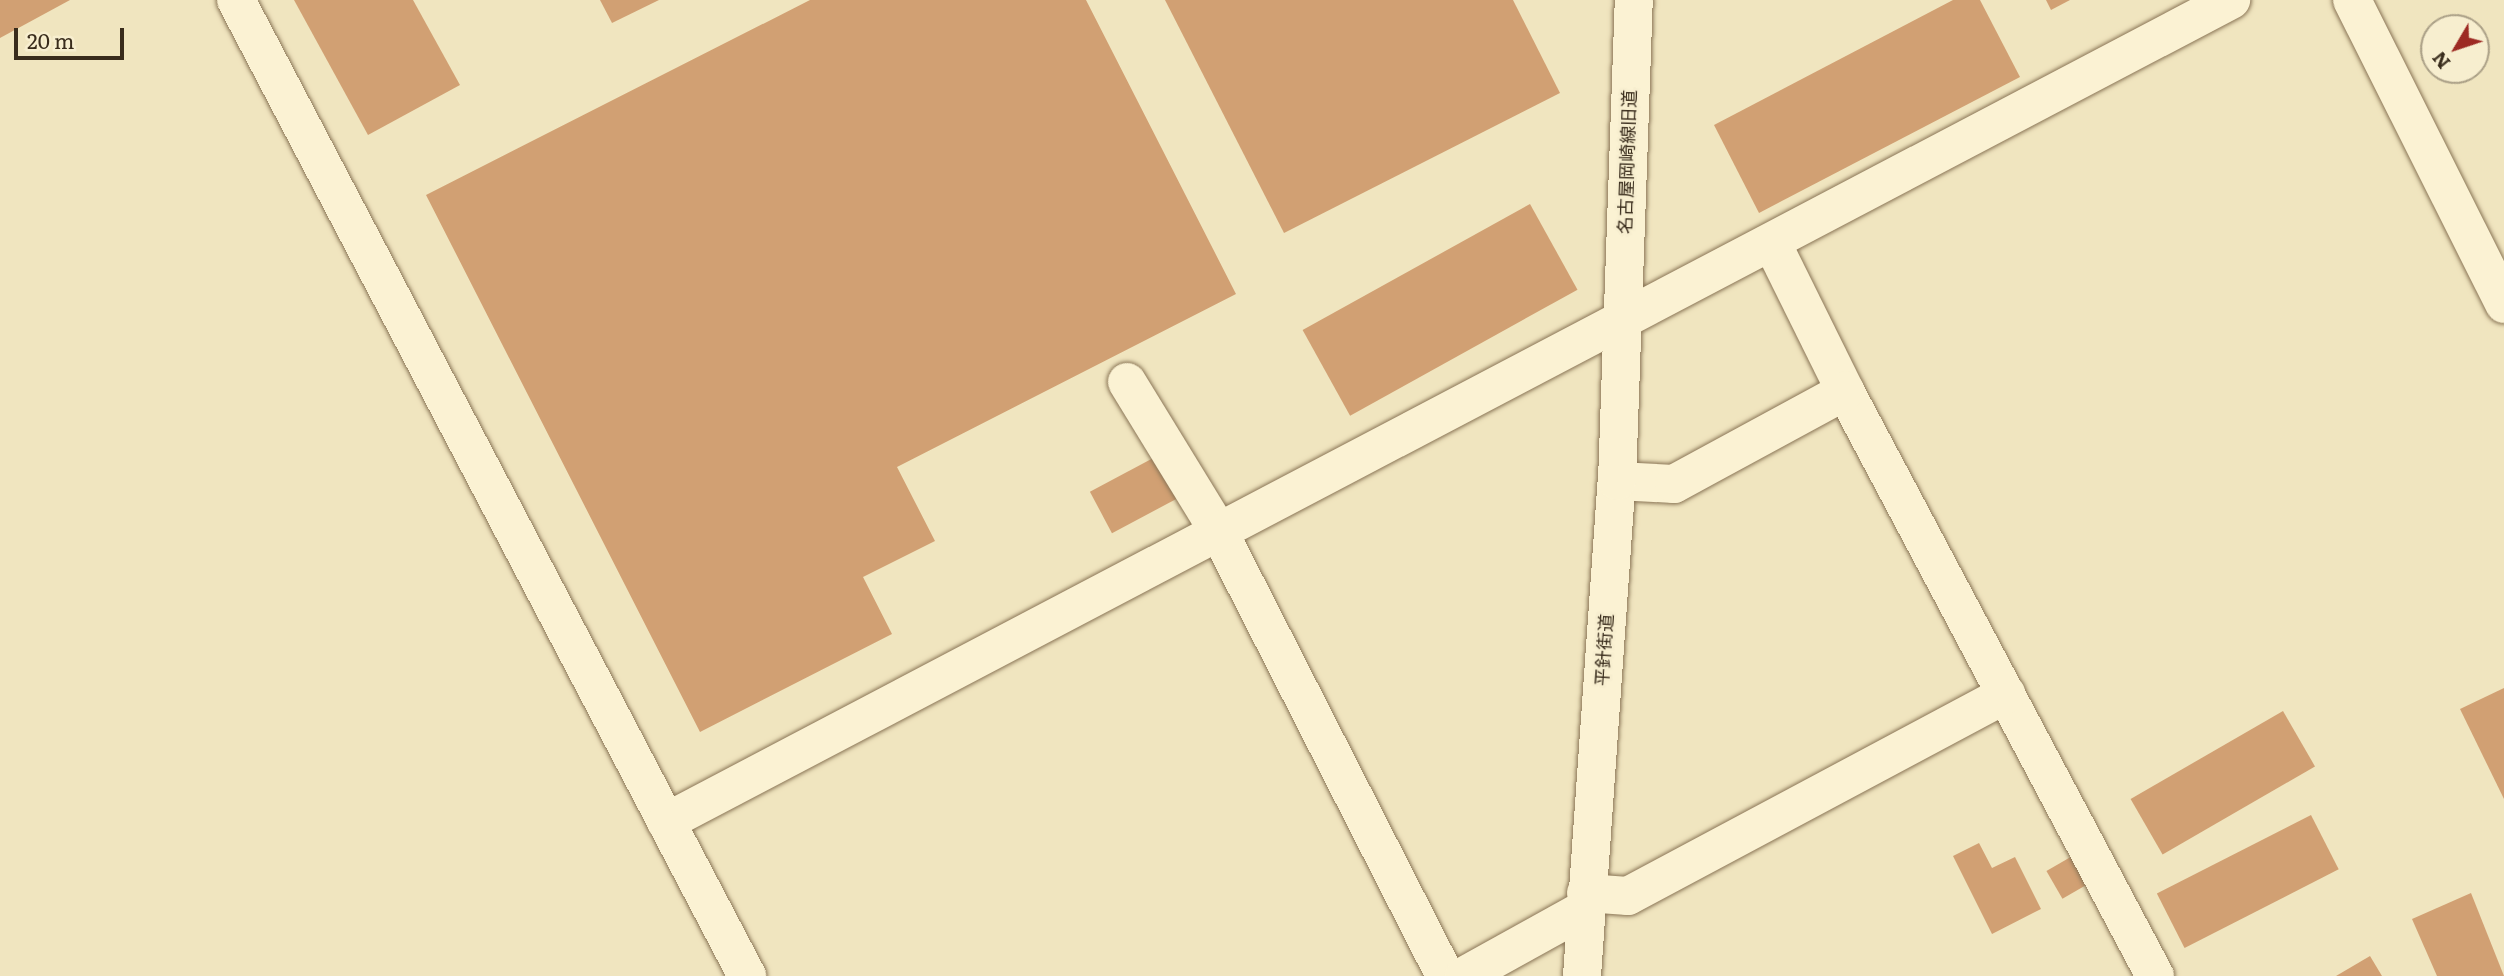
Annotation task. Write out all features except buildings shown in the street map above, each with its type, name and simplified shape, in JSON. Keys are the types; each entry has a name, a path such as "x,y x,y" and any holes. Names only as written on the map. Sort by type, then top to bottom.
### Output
{"street":[{"path":"236,0 747,976"},
{"name":"名古屋岡崎線旧道","path":"1620,324 1634,0"},
{"path":"666,822 1620,324 2231,0"},
{"path":"2352,0 2504,304"},
{"path":"1772,243 1844,391 2155,976"},
{"name":"平針街道","path":"1582,976 1617,481 1620,324"},
{"path":"1127,382 1219,532 1445,976"},
{"path":"1617,481 1674,484 1844,391"},
{"path":"1464,976 1586,901 1628,896 2007,694"}]}
